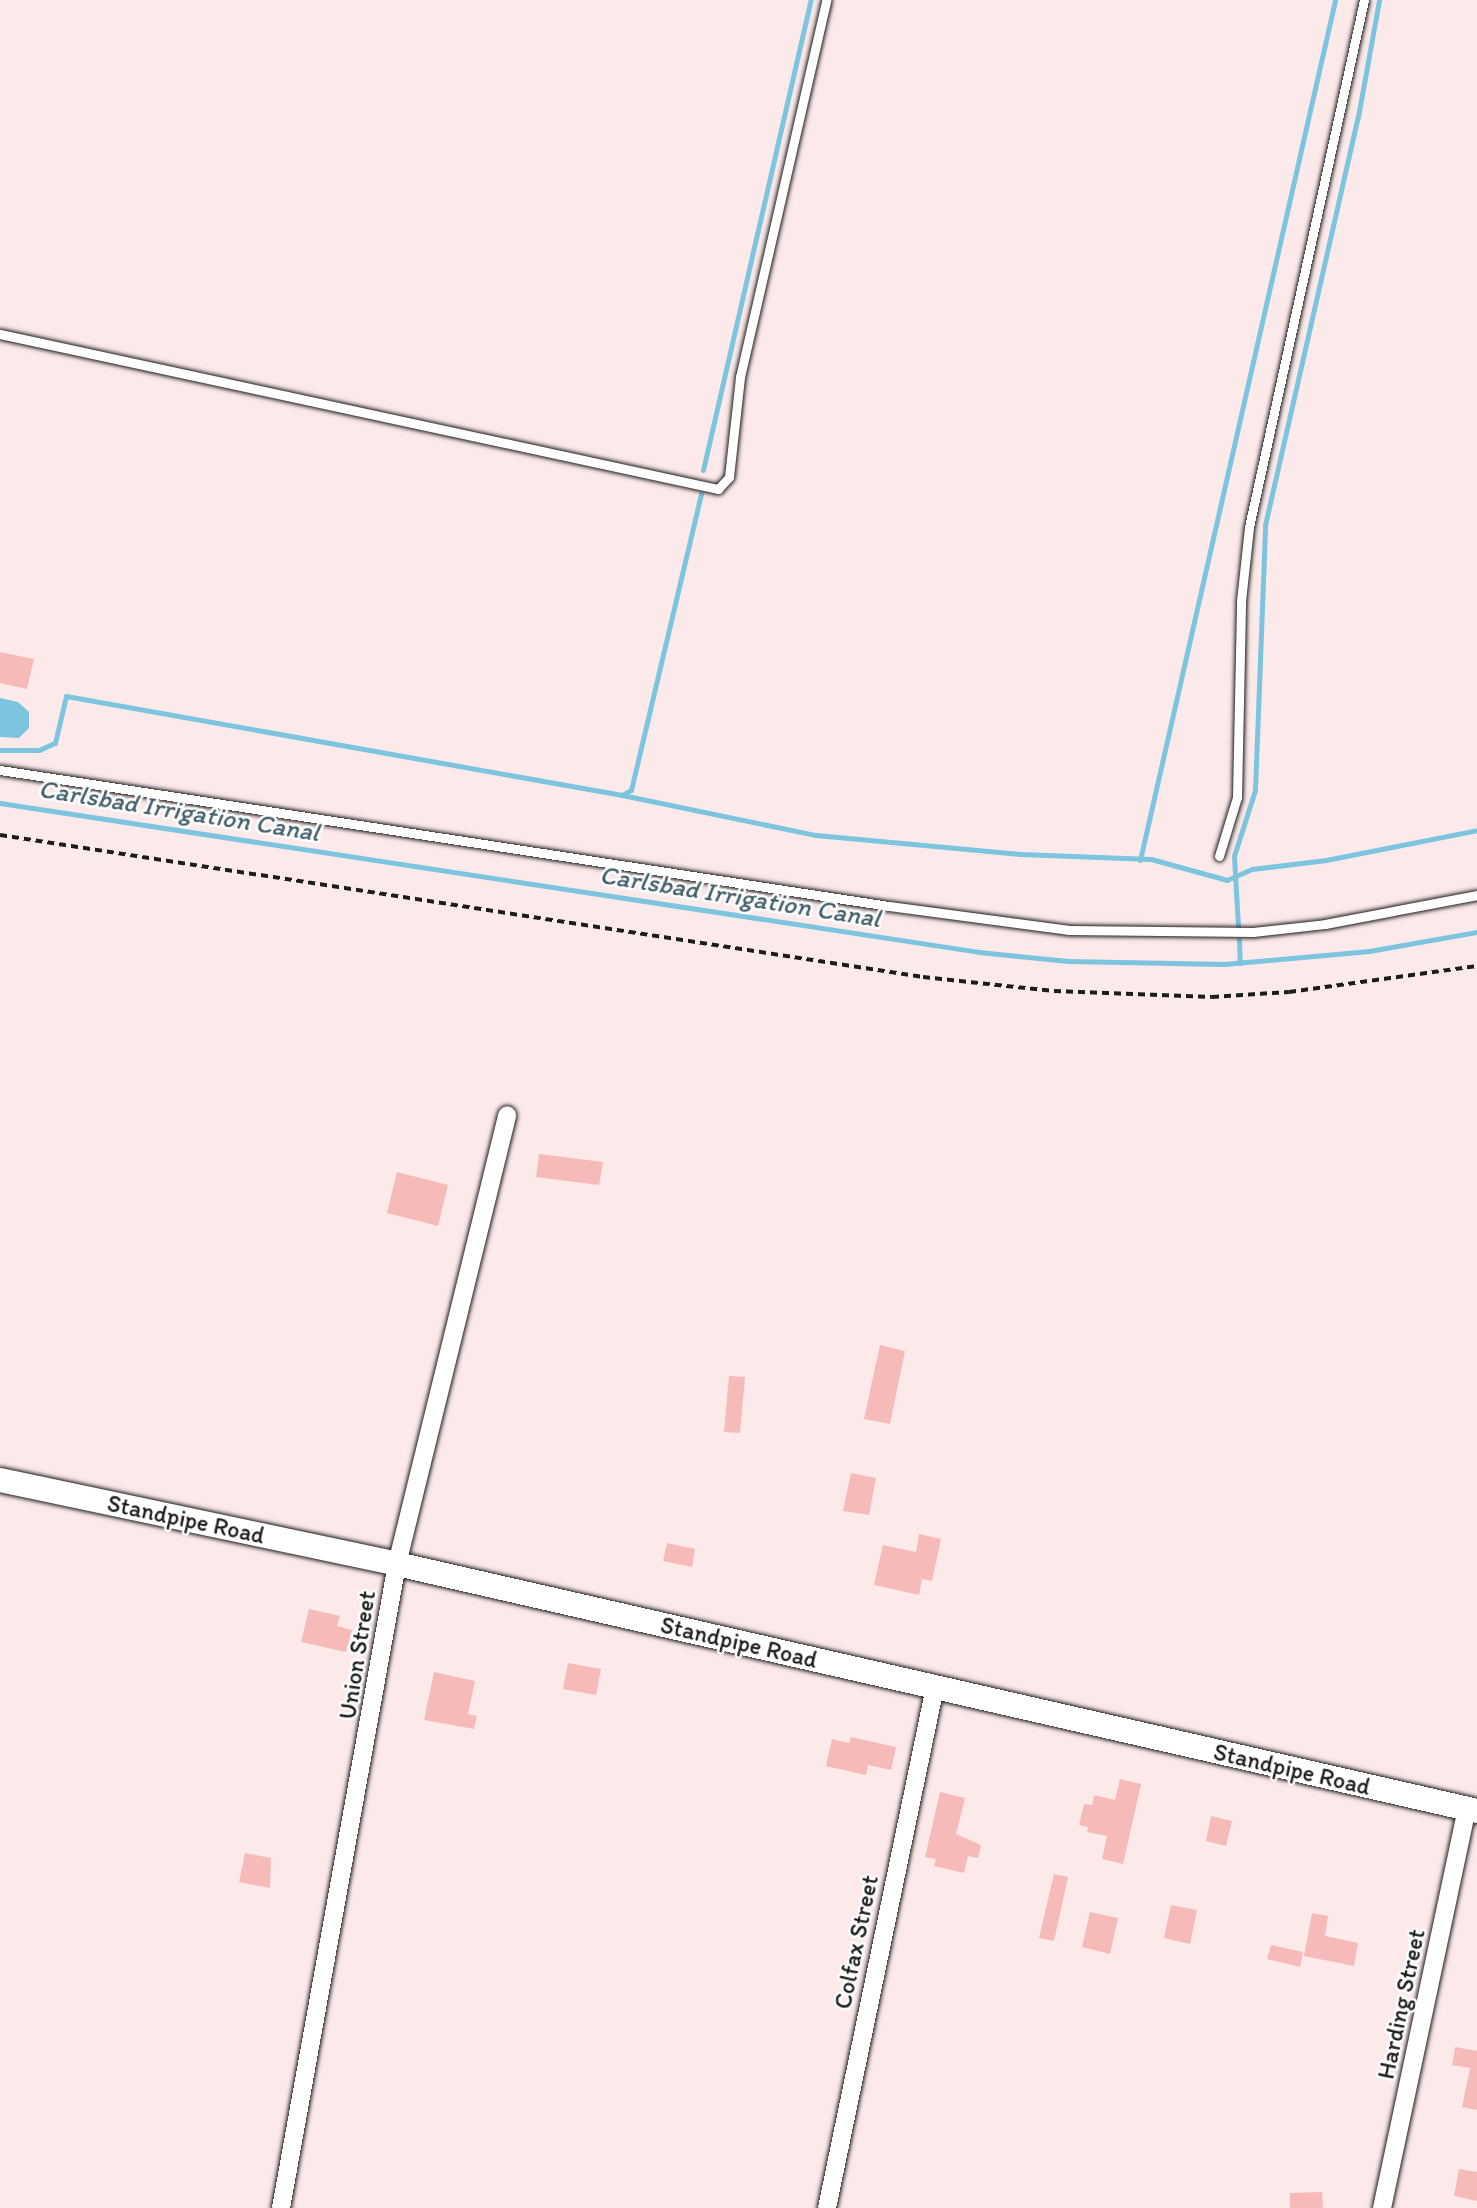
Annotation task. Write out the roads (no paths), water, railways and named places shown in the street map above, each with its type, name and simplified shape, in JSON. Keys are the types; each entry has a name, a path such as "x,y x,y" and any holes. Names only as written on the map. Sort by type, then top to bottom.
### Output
{"street":[{"name":"Union Street","path":"281,2208 397,1564 508,1115"},
{"name":"Standpipe Road","path":"0,1480 397,1564 1472,1810"},
{"name":"Colfax Street","path":"827,2208 935,1687"},
{"name":"Harding Street","path":"1382,2208 1472,1810"}],"lane":[{"path":"0,334 718,489 729,477 740,377 826,0"},
{"path":"1219,856 1237,797 1241,601 1249,527 1364,0"},
{"path":"0,770 888,906 1069,930 1254,932 1325,924 1477,895"}],"water":[{"path":"0,698 18,702 29,712 29,728 19,738 0,737"}],"waterway":[{"path":"703,470 811,0"},
{"path":"1140,860 1335,0"},
{"path":"1238,926 1234,856 1255,790 1265,525 1358,117 1379,0"},
{"path":"0,750 39,750 55,743 66,696 622,795 631,790 701,494"},
{"path":"622,795 816,835 1020,854 1151,859 1227,880 1252,869 1326,860 1477,830"},
{"name":"Carlsbad Irrigation Canal","path":"0,803 979,952 1068,961 1224,964 1369,951 1477,932"},
{"path":"1239,940 1240,963"}]}
